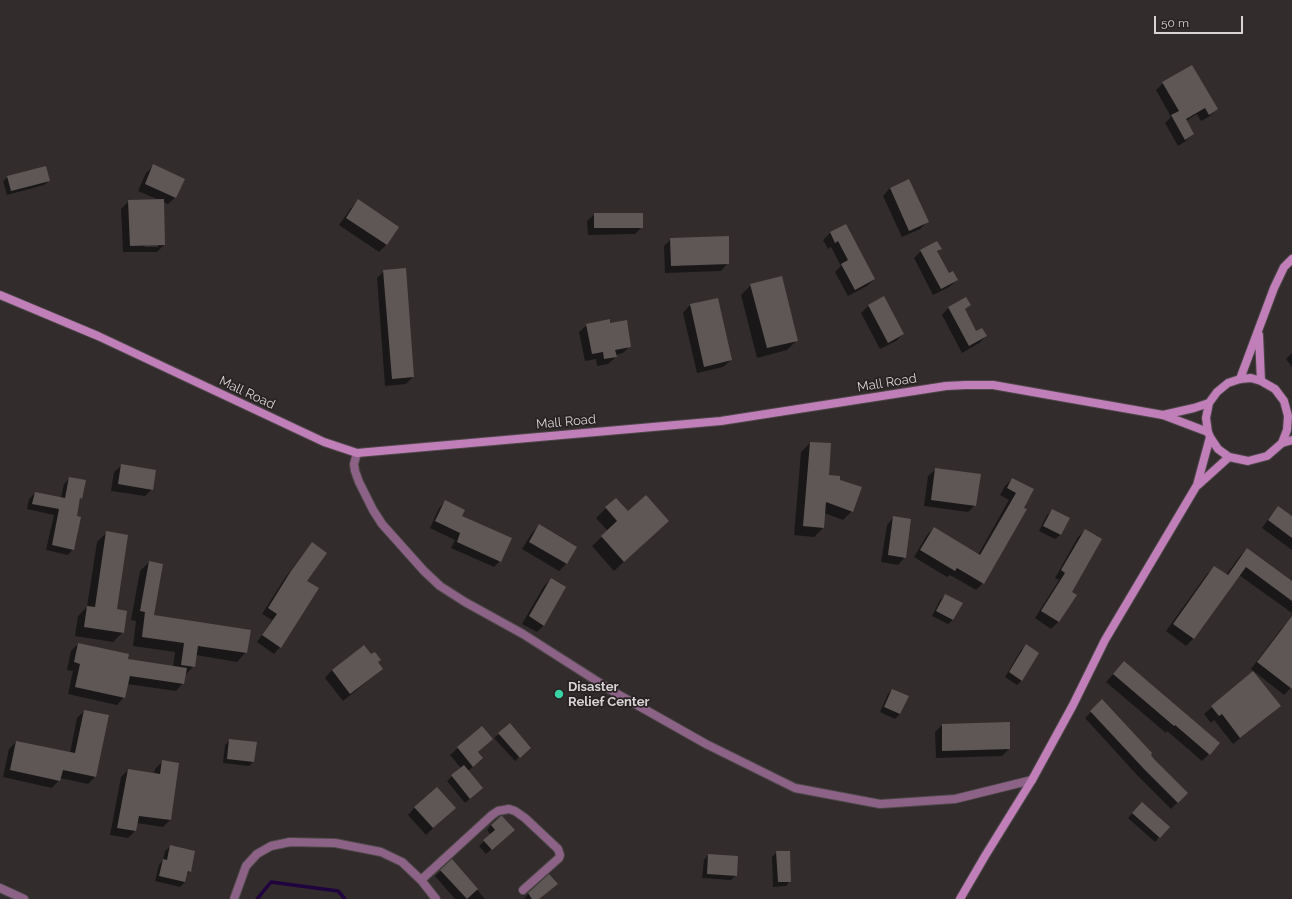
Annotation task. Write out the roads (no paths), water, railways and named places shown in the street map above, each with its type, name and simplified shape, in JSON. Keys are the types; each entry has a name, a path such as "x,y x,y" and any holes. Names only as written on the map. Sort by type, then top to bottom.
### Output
{"street":[{"path":"1240,379 1274,288 1284,267 1292,259"},
{"name":"Mall Road","path":"0,296 98,336 324,442 357,452 721,421 966,384 993,385 1163,415"},
{"path":"1258,332 1261,381"},
{"path":"1282,443 1290,416 1284,401 1275,389 1261,381 1251,378 1240,379 1228,383 1217,392 1209,403 1206,418 1209,435 1218,449 1229,457 1248,461 1261,458 1267,456 1282,443 1292,440"},
{"path":"1163,415 1209,403"},
{"path":"1163,415 1209,435"},
{"path":"960,899 1032,780 1073,705 1105,640 1197,485 1209,435"},
{"path":"357,452 354,464 355,471 373,510 382,524 424,571 440,586 465,602 523,634 620,696 706,744 795,788 880,804 955,799 1032,780"},
{"path":"1197,485 1229,457"},
{"path":"421,880 492,815 498,811 509,809 525,818 558,849 560,854 559,858 523,890"},
{"path":"234,899 246,866 257,854 271,846 290,842 335,843 381,852 402,862 421,880 436,899"},
{"path":"0,888 24,899"}],"waterway":[{"path":"257,899 271,882 338,891 345,899"}],"place":[{"name":"Disaster Relief Center","path":"559,694"}]}
